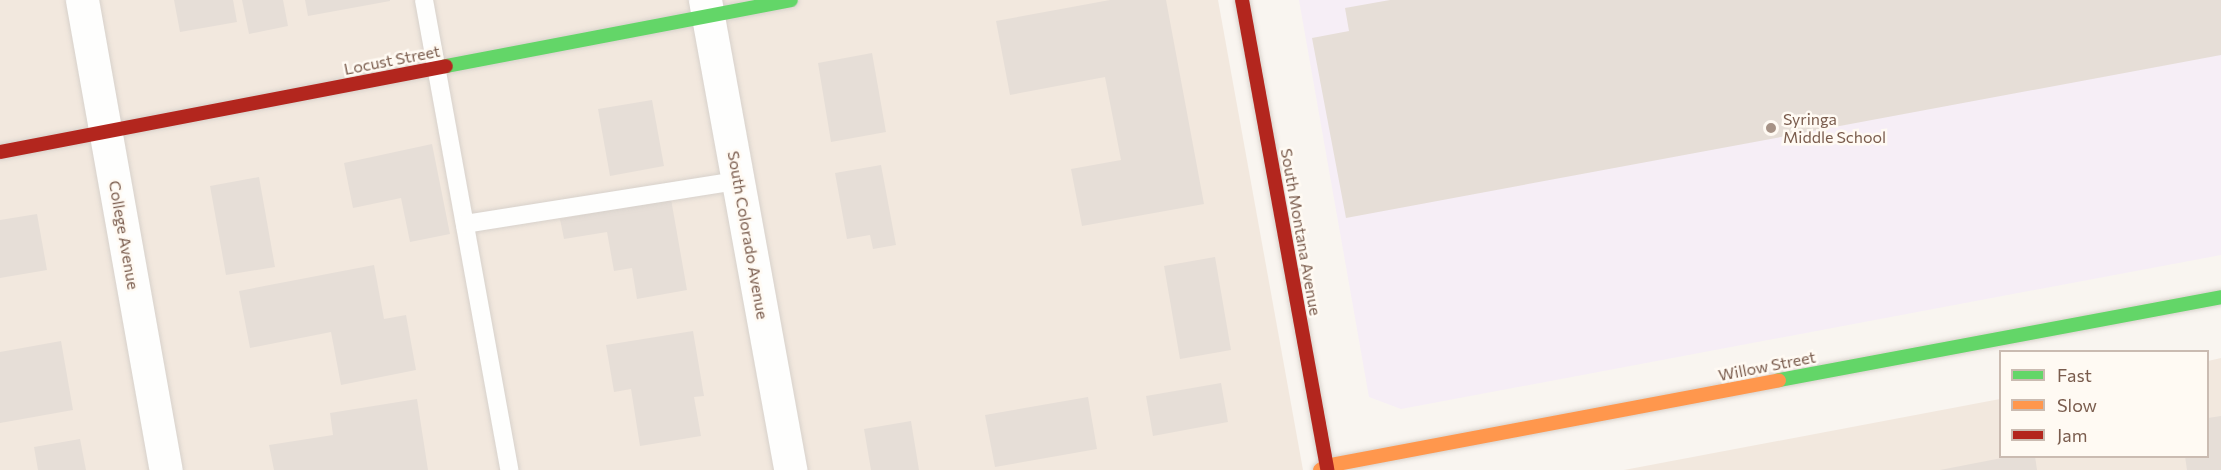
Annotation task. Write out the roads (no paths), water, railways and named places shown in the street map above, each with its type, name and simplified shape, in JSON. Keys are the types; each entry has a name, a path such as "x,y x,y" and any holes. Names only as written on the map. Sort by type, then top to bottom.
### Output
{"street":[{"name":"College Avenue","path":"82,0 166,470"},
{"name":"Locust Street","path":"0,152 436,68 707,8 791,0"},
{"name":"South Montana Avenue","path":"1242,0 1324,469"},
{"name":"South Colorado Avenue","path":"707,8 790,470"},
{"name":"Willow Street","path":"1324,469 2221,297"}],"lane":[{"path":"424,0 509,470"},
{"path":"465,224 738,181"}],"place":[{"name":"Syringa Middle School","path":"1771,128"}]}
